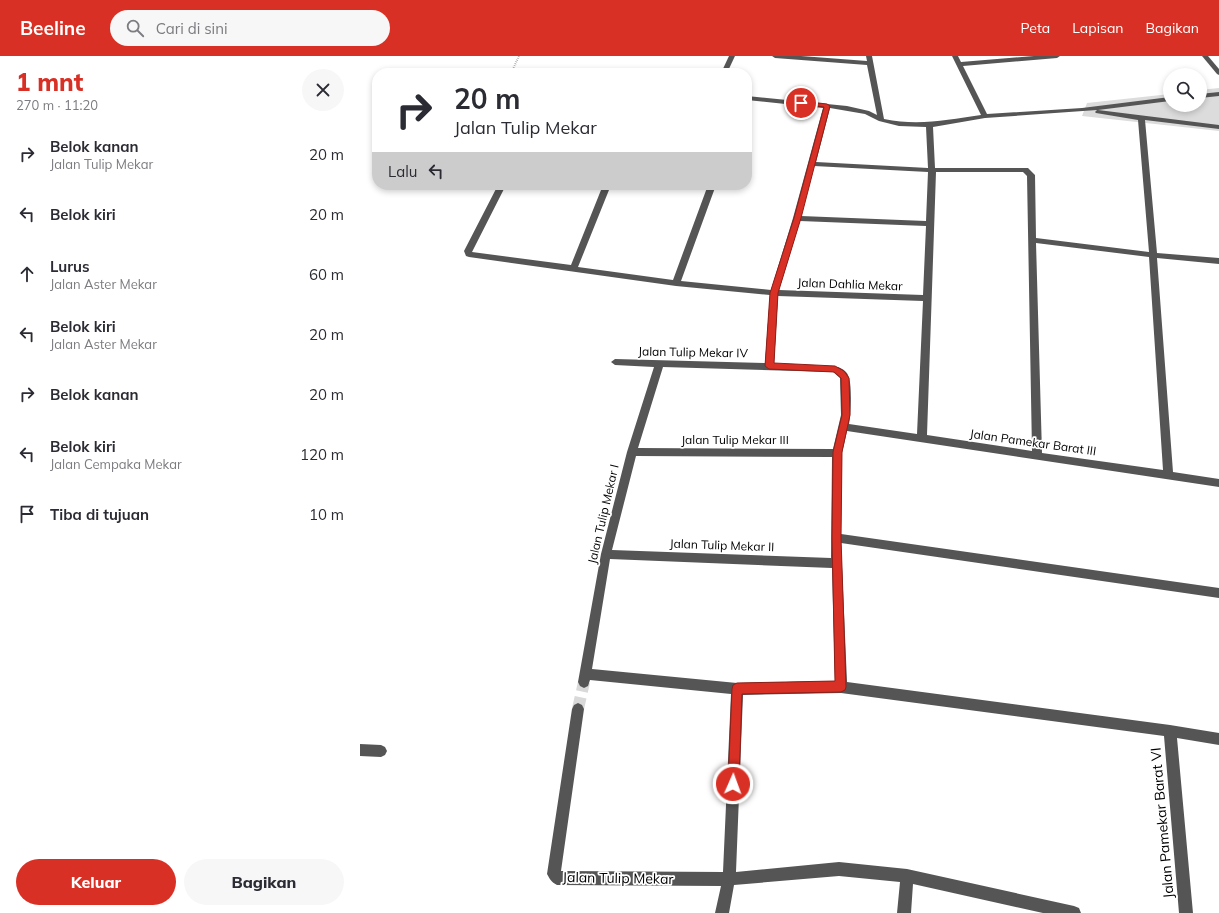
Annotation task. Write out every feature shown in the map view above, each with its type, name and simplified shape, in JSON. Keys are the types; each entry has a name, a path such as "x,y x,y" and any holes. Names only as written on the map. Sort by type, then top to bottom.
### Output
{"street":[{"path":"726,68 732,56"},
{"path":"775,56 871,63"},
{"path":"869,56 881,120"},
{"path":"955,56 985,116"},
{"path":"959,64 1057,56"},
{"path":"1205,56 1219,73"},
{"path":"1207,95 1219,94"},
{"path":"752,98 847,108 867,112 881,120 899,124 929,125 985,116 1082,110 1163,99"},
{"path":"769,366 774,293 797,218 827,106"},
{"path":"1082,110 1219,127"},
{"path":"1141,118 1153,255 1168,474"},
{"path":"922,439 932,170 929,125"},
{"path":"812,164 932,170 1025,170 1032,175 1037,456"},
{"name":"Jalan Dahlia Mekar","path":"499,190 470,248 469,254 574,267 676,283 774,293 928,298"},
{"path":"574,267 605,190"},
{"path":"676,283 710,190"},
{"path":"797,218 930,224"},
{"path":"1032,240 1153,255 1219,261"},
{"name":"Jalan Tulip Mekar IV","path":"615,362 835,369 842,373 845,378 846,415 844,428"},
{"name":"Jalan Tulip Mekar I","path":"659,364 632,452 606,554 585,678 737,689"},
{"path":"841,687 836,538 837,452 844,428"},
{"name":"Jalan Pamekar Barat III","path":"844,428 1168,474 1219,483"},
{"name":"Jalan Tulip Mekar III","path":"632,452 837,452"},
{"path":"836,538 1219,593"},
{"name":"Jalan Tulip Mekar II","path":"606,554 837,563"},
{"path":"722,913 730,879 737,689 841,687 1170,731 1219,739"},
{"name":"Jalan Tulip Mekar","path":"578,709 554,874 558,878 730,879"},
{"name":"Jalan Pamekar Barat VI","path":"1170,731 1186,913"},
{"path":"360,750 381,751"},
{"path":"730,879 839,869 907,876 1074,913"},
{"path":"904,913 907,876"}],"path":[{"path":"513,68 519,56"}],"shaded area":[{"path":"1219,88 1219,131 1082,116 1087,103 1163,95 1163,112 1207,112 1207,89"}],"tunnel":[{"path":"578,709 584,682"}],"route":[{"path":"733,784 737,689 841,687 836,538 837,452 846,415 845,378 842,373 835,369 769,366 774,293 797,218 827,106 801,103"}]}
